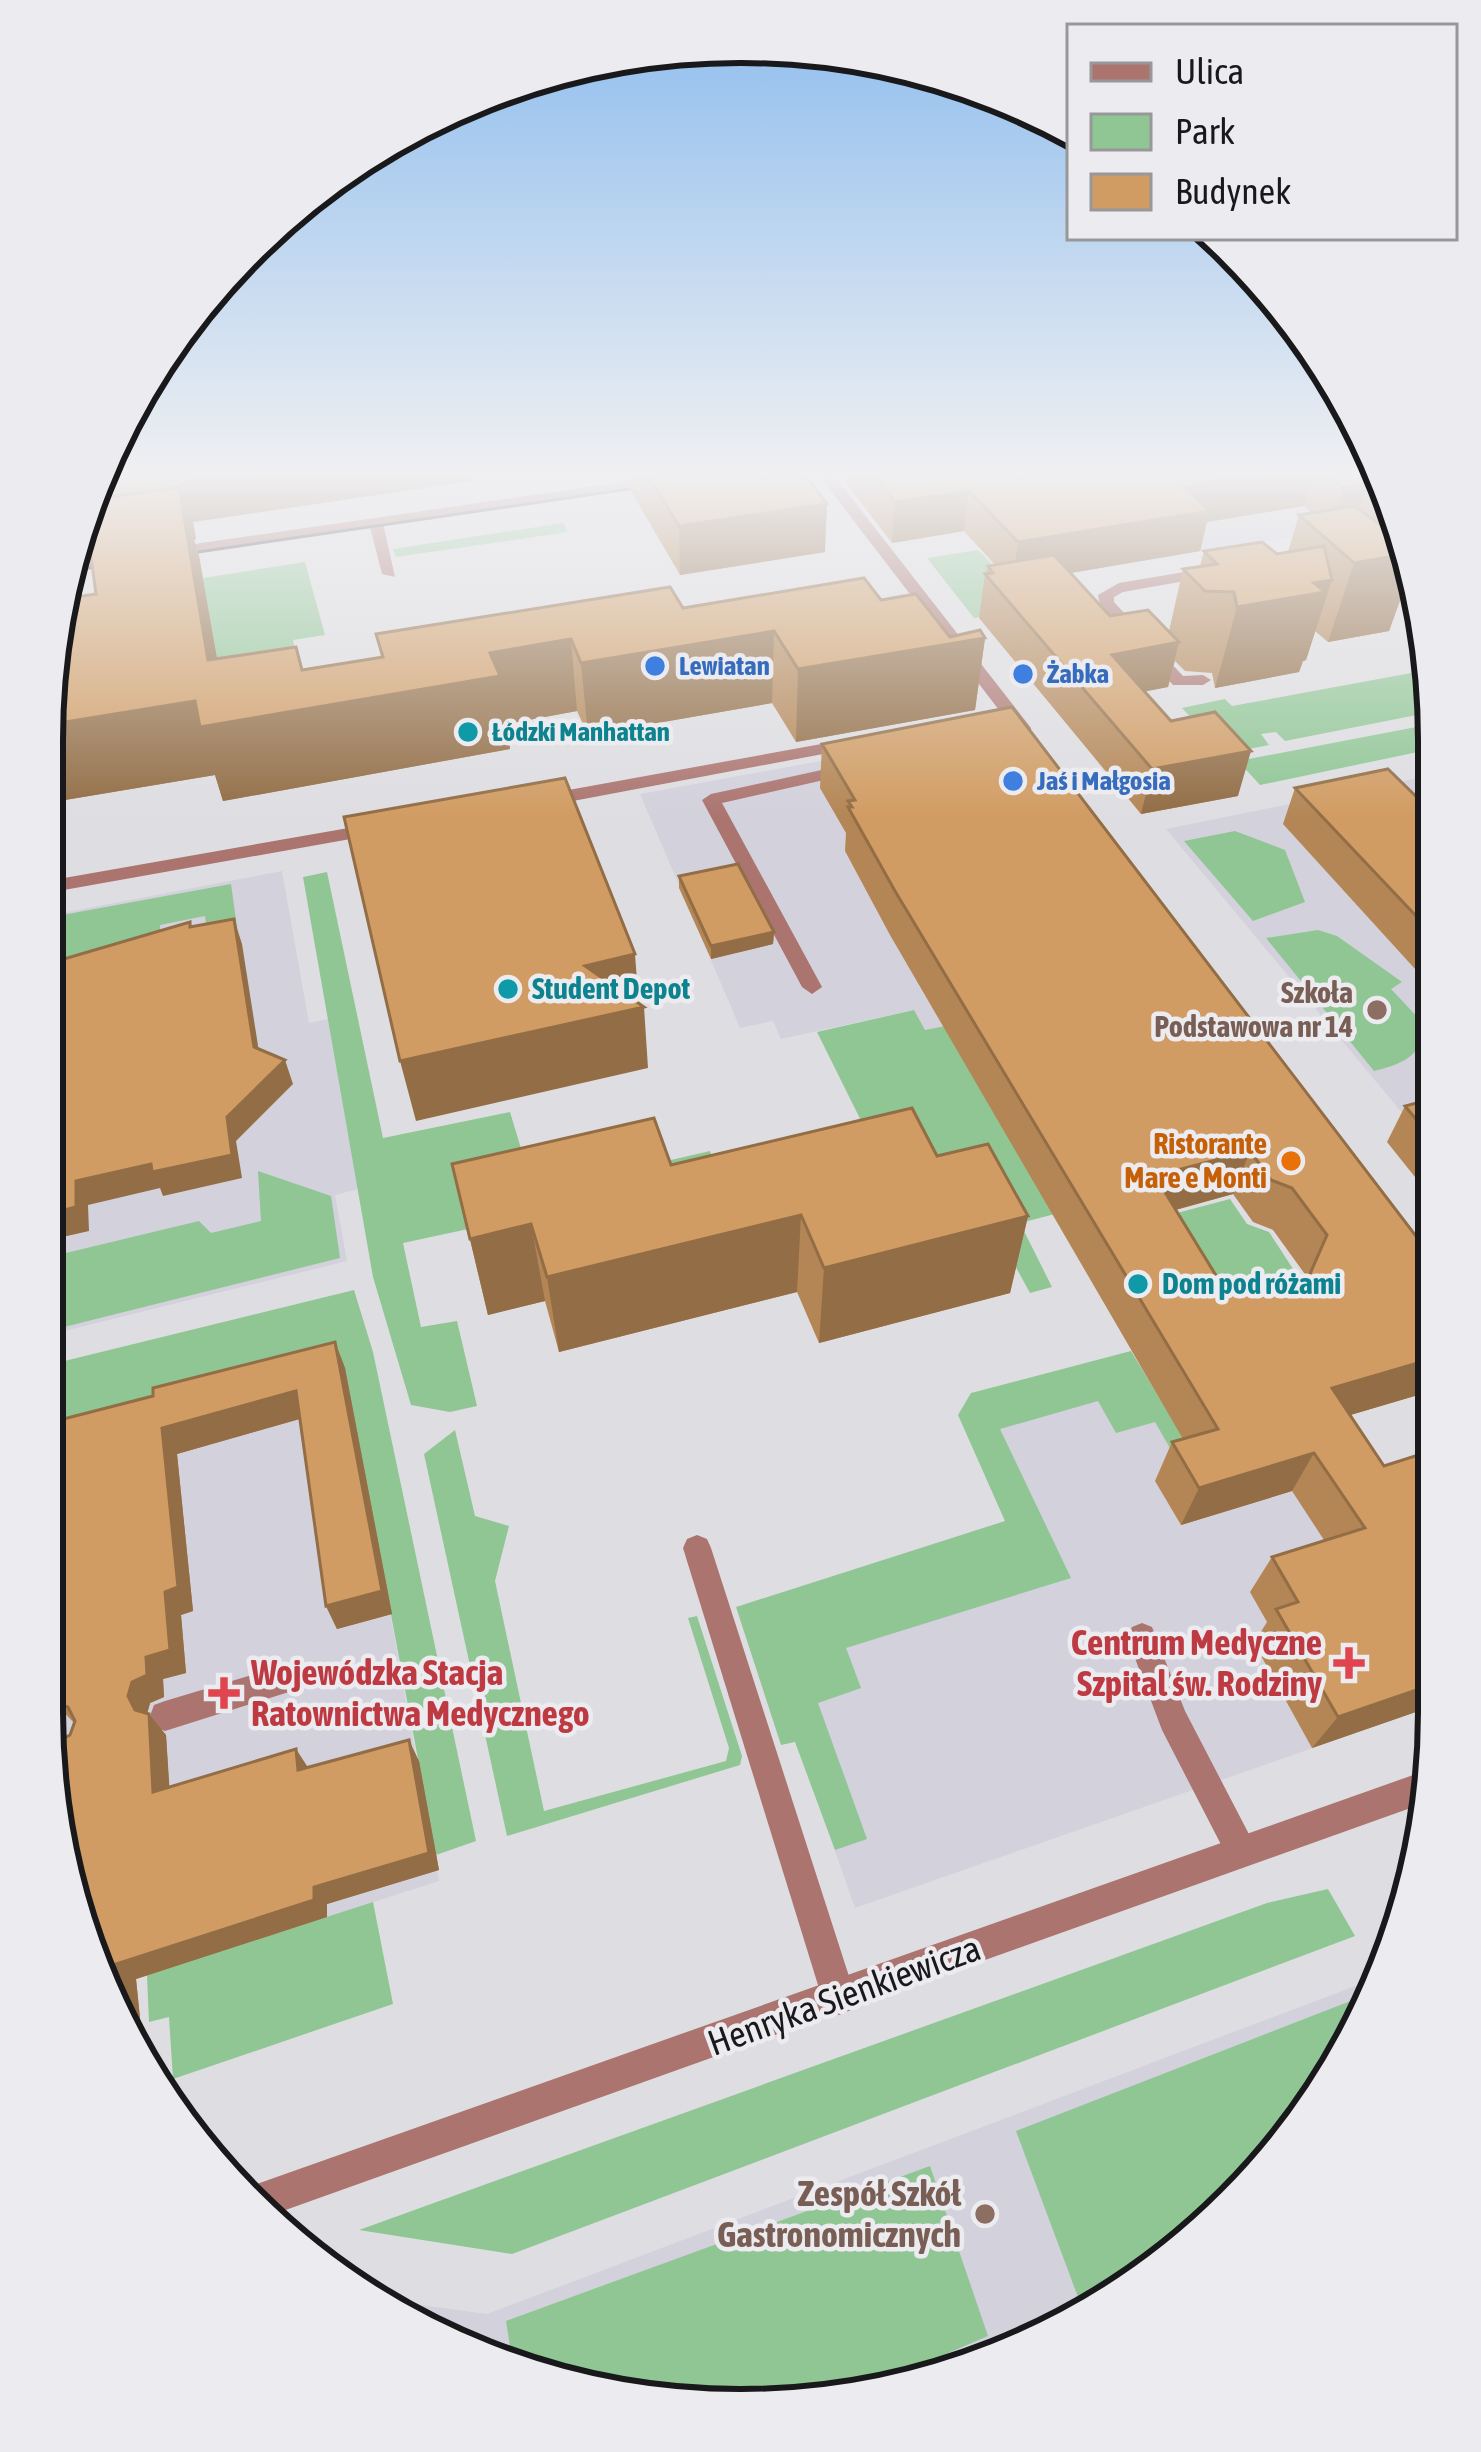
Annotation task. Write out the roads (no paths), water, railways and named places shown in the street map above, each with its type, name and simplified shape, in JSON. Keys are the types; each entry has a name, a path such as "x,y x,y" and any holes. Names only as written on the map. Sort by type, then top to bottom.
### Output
{"street":[{"path":"913,587 1033,743 1002,741"},
{"path":"1122,587 1106,595 1106,603 1179,681 1203,680"},
{"path":"985,718 1011,713"},
{"path":"521,804 869,740"},
{"path":"812,987 711,800 872,765"},
{"path":"63,884 402,825"},
{"path":"697,1548 839,1998"},
{"path":"1142,1637 1173,1720 1241,1851"},
{"path":"165,1716 295,1676"},
{"name":"Henryka Sienkiewicza","path":"268,2198 1413,1791"}],"place":[{"name":"Lewiatan","path":"655,666"},
{"name":"Żabka","path":"1023,674"},
{"name":"Łódzki Manhattan","path":"468,732"},
{"name":"Jaś i Małgosia","path":"1013,781"},
{"name":"Student Depot","path":"508,989"},
{"name":"Szkoła Podstawowa nr 14","path":"1377,1010"},
{"name":"Ristorante Mare e Monti","path":"1291,1161"},
{"name":"Dom pod różami","path":"1138,1284"},
{"name":"Centrum Medyczne Szpital św. Rodziny","path":"1349,1663"},
{"name":"Wojewódzka Stacja Ratownictwa Medycznego","path":"224,1693"},
{"name":"Zespół Szkół Gastronomicznych","path":"985,2214"}]}
